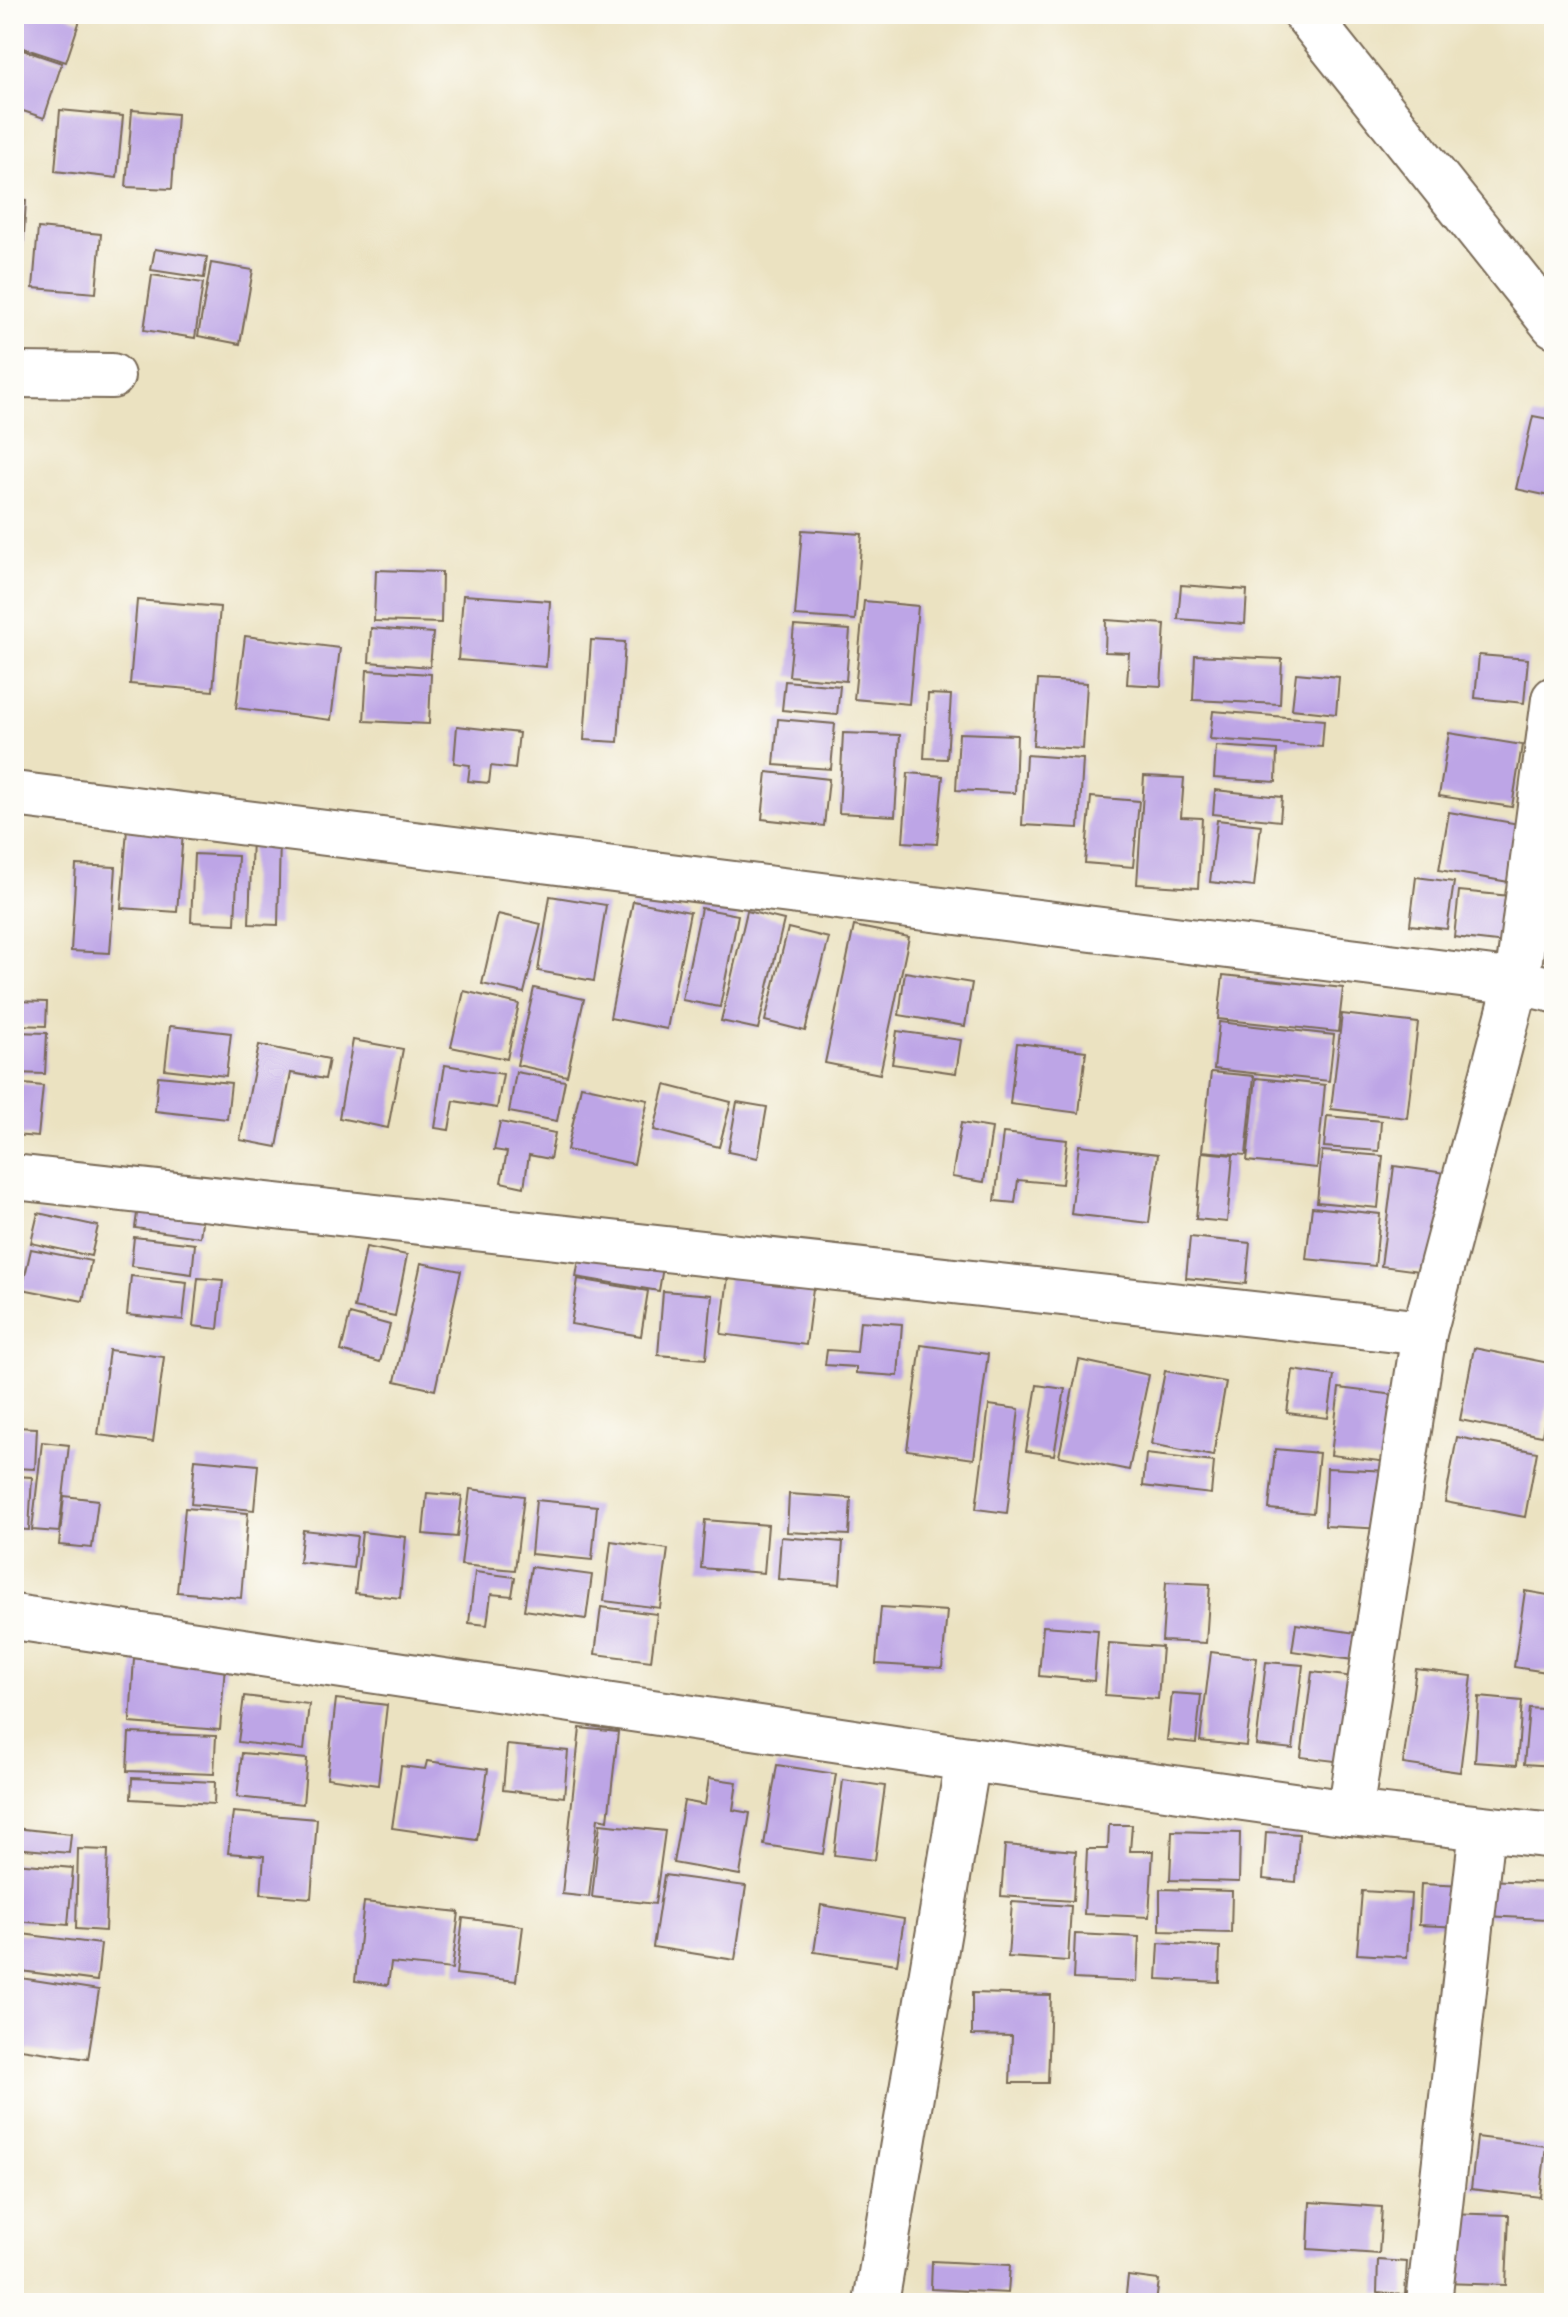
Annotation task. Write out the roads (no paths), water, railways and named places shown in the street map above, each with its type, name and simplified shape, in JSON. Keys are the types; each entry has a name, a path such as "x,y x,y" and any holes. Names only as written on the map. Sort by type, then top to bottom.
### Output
{"street":[{"path":"1306,14 1554,325"},
{"path":"14,375 112,376"},
{"path":"1350,1813 1424,1333 1536,986 1554,699"},
{"path":"14,794 1536,986"},
{"path":"14,1177 1424,1333"},
{"path":"14,1617 968,1759 1350,1813 1554,1836"},
{"path":"876,2303 968,1759"},
{"path":"1429,2303 1482,1829"}]}
